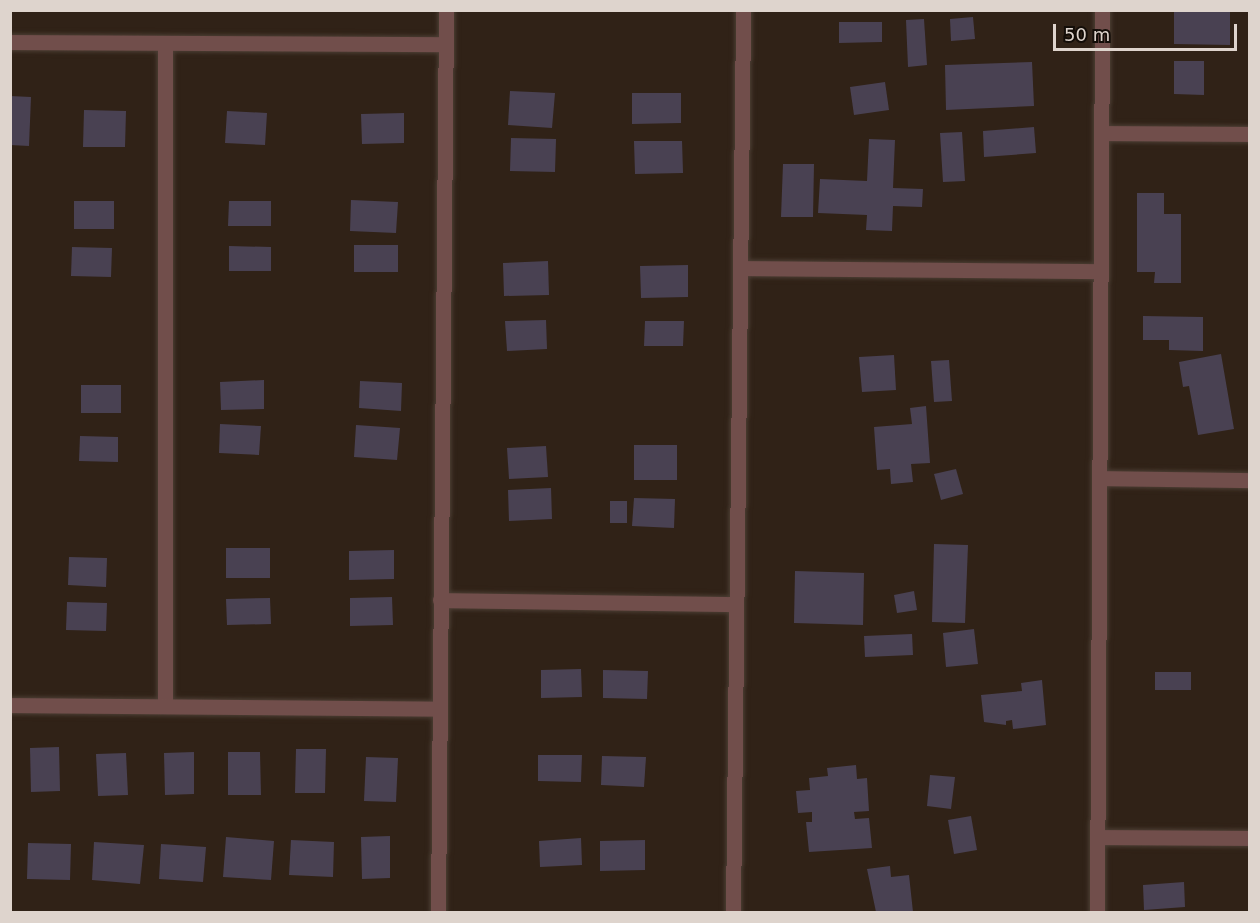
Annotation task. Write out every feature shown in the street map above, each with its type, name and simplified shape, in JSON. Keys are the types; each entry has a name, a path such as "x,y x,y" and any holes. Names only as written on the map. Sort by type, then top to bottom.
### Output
{"street":[{"path":"438,912 446,10"},
{"path":"733,912 743,10"},
{"path":"1097,912 1102,10"},
{"path":"10,42 445,44"},
{"path":"165,43 165,706"},
{"path":"1101,133 1250,134"},
{"path":"741,268 1101,271"},
{"path":"1100,478 1250,480"},
{"path":"440,600 735,604"},
{"path":"10,705 440,708"},
{"path":"1098,837 1250,838"}],"building":[{"path":"1174,10 1230,10 1230,45 1174,44"},
{"path":"973,17 975,39 951,41 950,19"},
{"path":"924,19 927,65 908,67 906,20"},
{"path":"839,22 882,22 882,42 839,43"},
{"path":"1174,61 1204,61 1204,95 1174,94"},
{"path":"1032,62 1034,106 946,110 945,65"},
{"path":"885,82 889,110 854,115 850,87"},
{"path":"510,91 555,93 552,128 508,125"},
{"path":"632,93 681,93 681,123 632,124"},
{"path":"10,96 31,97 29,146 10,145"},
{"path":"84,110 126,111 125,147 83,147"},
{"path":"227,111 267,113 265,145 225,143"},
{"path":"404,113 404,143 362,144 361,114"},
{"path":"1034,127 1036,153 984,157 983,131"},
{"path":"962,132 965,181 943,182 940,133"},
{"path":"511,138 556,139 555,172 510,171"},
{"path":"869,139 895,140 893,188 923,189 922,207 893,206 892,231 866,230 867,215 818,213 820,179 867,181"},
{"path":"634,141 682,141 683,173 635,174"},
{"path":"783,164 814,164 813,217 781,217"},
{"path":"1137,193 1164,193 1164,214 1181,214 1181,283 1154,283 1155,272 1137,272"},
{"path":"351,200 398,202 396,233 350,231"},
{"path":"74,201 114,201 114,229 74,229"},
{"path":"229,201 271,201 271,226 228,226"},
{"path":"354,245 398,245 398,272 354,272"},
{"path":"229,246 271,247 271,271 229,271"},
{"path":"72,247 112,248 111,277 71,276"},
{"path":"548,261 549,295 504,296 503,263"},
{"path":"688,265 688,297 641,298 640,266"},
{"path":"1143,316 1203,317 1203,351 1169,350 1169,340 1143,340"},
{"path":"546,320 547,349 507,351 505,321"},
{"path":"645,321 684,321 683,346 644,346"},
{"path":"1221,354 1234,429 1198,435 1189,386 1183,387 1179,362"},
{"path":"894,355 896,390 862,392 859,357"},
{"path":"949,360 952,401 934,402 931,361"},
{"path":"264,380 264,409 221,410 220,382"},
{"path":"360,381 402,383 401,411 359,408"},
{"path":"81,385 121,385 121,413 81,413"},
{"path":"926,406 930,463 911,464 913,482 891,484 890,469 877,470 874,427 912,424 910,408"},
{"path":"220,424 261,426 259,455 219,453"},
{"path":"356,425 400,428 397,460 354,457"},
{"path":"80,436 118,437 118,462 79,461"},
{"path":"634,445 677,445 677,480 634,480"},
{"path":"546,446 548,477 509,479 507,448"},
{"path":"956,469 963,494 941,500 934,474"},
{"path":"551,488 552,519 509,521 508,490"},
{"path":"634,498 675,499 674,528 632,526"},
{"path":"610,501 627,501 627,523 610,523"},
{"path":"934,544 968,545 965,623 932,622"},
{"path":"226,548 270,548 270,578 226,578"},
{"path":"394,550 394,579 349,580 349,551"},
{"path":"69,557 107,558 106,587 68,585"},
{"path":"795,571 864,573 863,625 794,623"},
{"path":"914,591 917,610 897,613 894,595"},
{"path":"392,597 393,625 350,626 350,598"},
{"path":"270,598 271,624 227,625 226,599"},
{"path":"67,602 107,603 106,631 66,630"},
{"path":"974,629 978,664 946,667 943,633"},
{"path":"912,634 913,655 865,657 864,636"},
{"path":"581,669 582,697 541,698 541,670"},
{"path":"603,670 648,671 647,699 603,698"},
{"path":"1155,672 1191,672 1191,690 1155,690"},
{"path":"1042,680 1046,725 1013,729 1012,720 1006,721 1006,725 984,722 981,695 1022,691 1021,683"},
{"path":"59,747 60,791 31,792 30,748"},
{"path":"296,749 326,749 325,793 295,793"},
{"path":"194,752 194,794 165,795 164,753"},
{"path":"228,752 260,752 261,795 228,795"},
{"path":"126,753 128,795 98,796 96,754"},
{"path":"538,755 582,755 581,782 538,781"},
{"path":"602,756 646,757 644,787 601,785"},
{"path":"366,757 398,758 396,802 364,801"},
{"path":"856,765 857,779 867,778 869,811 854,812 855,819 869,818 872,848 809,852 806,822 812,822 812,812 798,813 796,791 810,790 809,778 828,776 827,768"},
{"path":"930,775 955,777 951,809 927,806"},
{"path":"971,816 977,850 954,854 948,820"},
{"path":"390,836 390,878 362,879 361,837"},
{"path":"226,837 274,841 271,880 223,877"},
{"path":"581,838 582,865 540,867 539,841"},
{"path":"291,840 334,842 333,877 289,875"},
{"path":"645,840 645,870 600,871 600,841"},
{"path":"94,842 144,845 140,884 92,880"},
{"path":"28,843 71,844 70,880 27,879"},
{"path":"161,844 206,847 203,882 159,879"},
{"path":"890,866 891,877 909,875 913,912 876,912 867,869"},
{"path":"1184,882 1185,907 1144,910 1143,885"}]}
